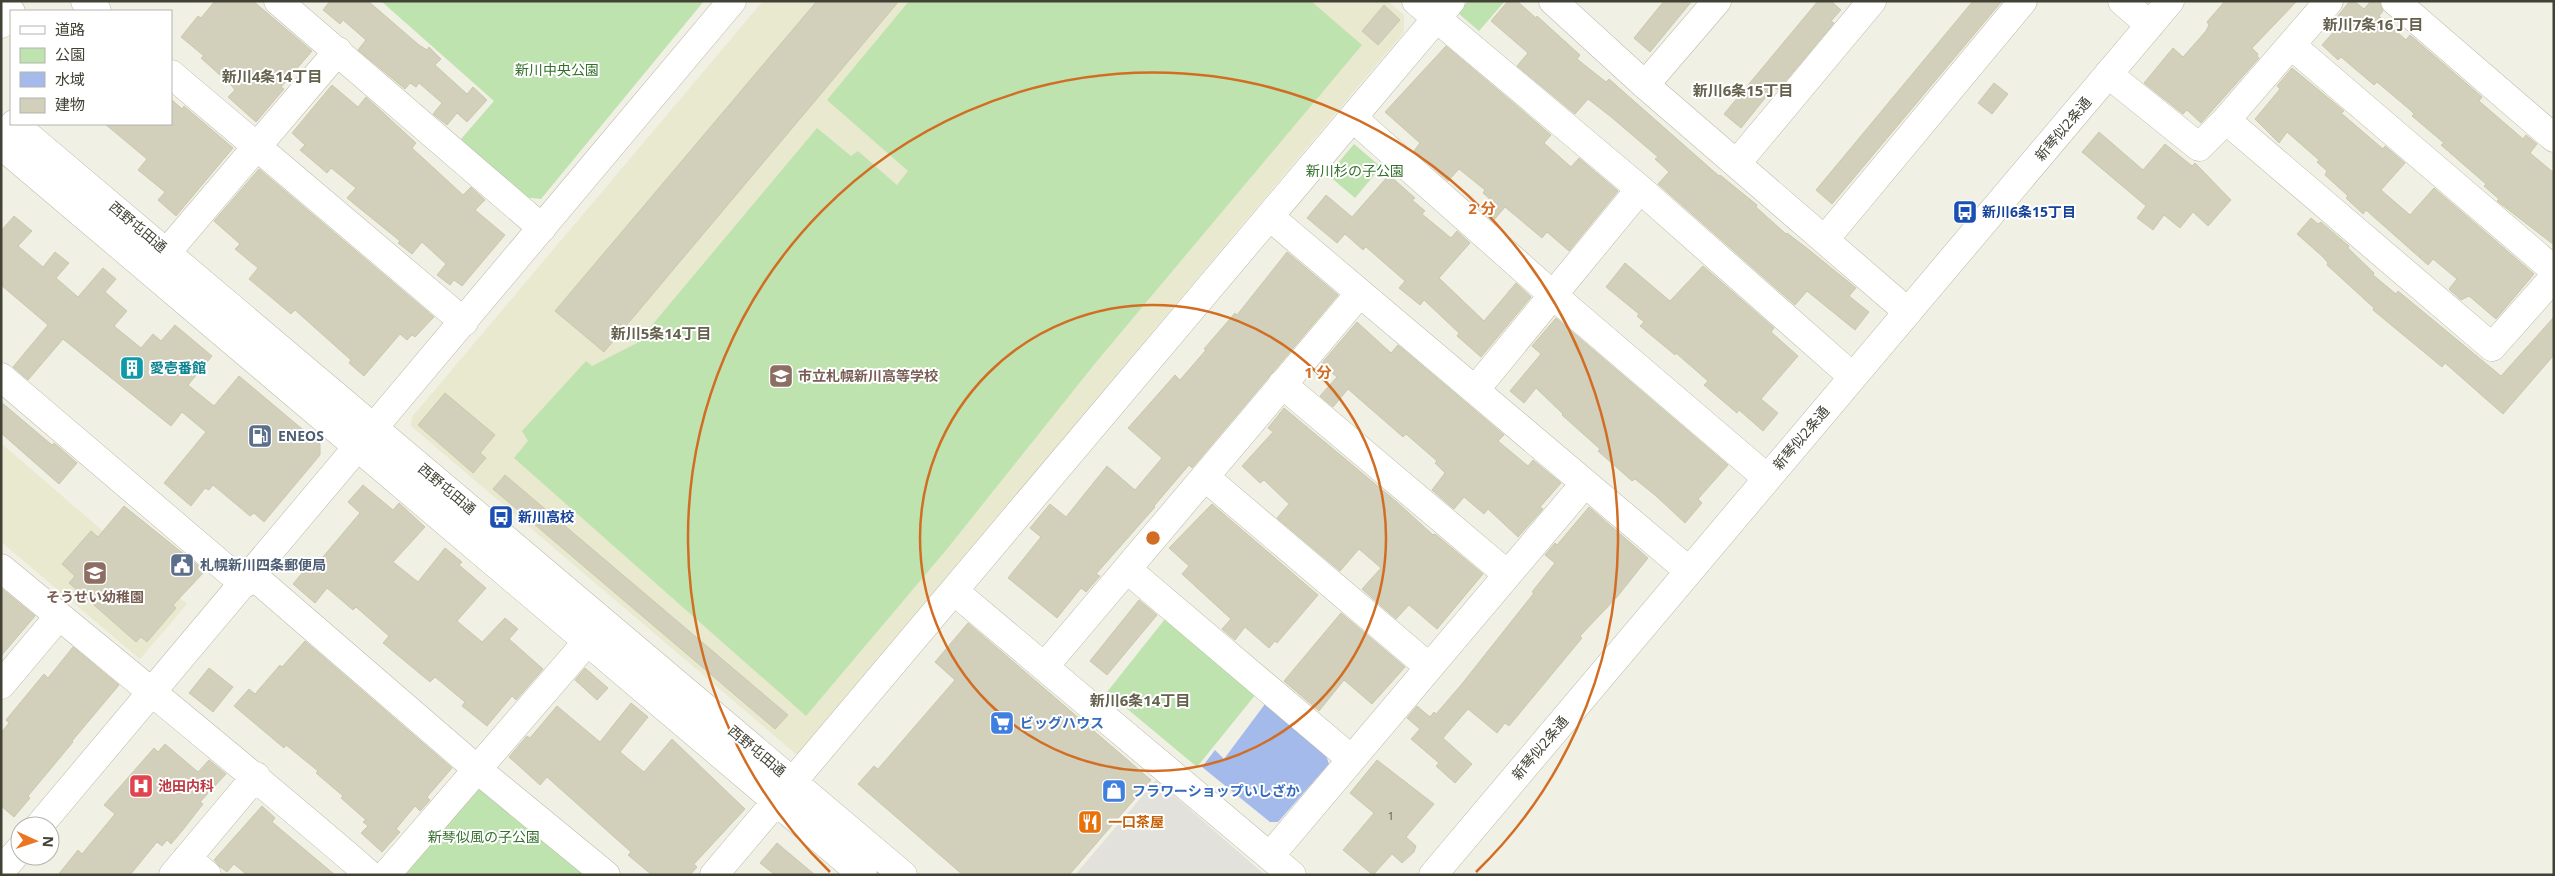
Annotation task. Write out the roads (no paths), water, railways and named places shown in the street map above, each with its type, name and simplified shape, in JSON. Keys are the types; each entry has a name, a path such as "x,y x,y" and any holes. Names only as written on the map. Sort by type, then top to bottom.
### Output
{"street":[{"path":"85,1 96,10"},
{"path":"278,1 542,228"},
{"path":"47,816 732,1"},
{"path":"1416,1 1444,10 1640,189 1853,377"},
{"path":"1646,85 1717,1"},
{"path":"1737,163 1872,1"},
{"path":"1826,238 2023,1"},
{"path":"2122,1 2150,25"},
{"name":"新琴似2条通","path":"1433,875 2170,1"},
{"path":"2108,74 2199,147 2226,120 2329,1"},
{"path":"2395,1 2554,138"},
{"path":"1558,3 1646,85 1826,238 1908,312"},
{"path":"714,875 1444,10"},
{"path":"1,24 10,14"},
{"path":"2291,45 2554,270"},
{"path":"160,261 338,51"},
{"path":"172,75 464,322"},
{"path":"1353,118 1554,296 1768,478"},
{"path":"2226,120 2492,347 2554,278"},
{"name":"西野屯田通","path":"15,125 160,261 596,632 785,791 903,875"},
{"name":"西野屯田通","path":"1,146 160,261"},
{"path":"1475,390 1640,189"},
{"path":"1270,217 1689,571"},
{"path":"1045,666 1360,293"},
{"path":"1,377 606,875"},
{"path":"1282,384 1507,574"},
{"path":"1204,477 1429,667"},
{"path":"1270,856 1584,483"},
{"path":"1,568 151,694 256,776 370,875"},
{"path":"1128,570 1351,759"},
{"path":"954,591 1292,875"},
{"path":"1,686 59,616"},
{"path":"386,875 596,632"},
{"path":"189,869 256,776"},
{"name":"西野屯田通","path":"785,791 863,875"},
{"path":"1,871 10,861"}],"water":[{"path":"1265,704 1326,755 1329,764 1278,822 1270,822 1202,767 1215,750 1224,759"}],"place":[{"name":"新川6条15丁目","path":"1965,212"},
{"name":"愛壱番館","path":"132,368"},
{"name":"市立札幌新川高等学校","path":"781,376"},
{"name":"ENEOS","path":"260,436"},
{"name":"新川高校","path":"501,517"},
{"name":"札幌新川四条郵便局","path":"182,565"},
{"name":"そうせい幼稚園","path":"95,573"},
{"name":"ビッグハウス","path":"1002,723"},
{"name":"池田内科","path":"141,786"},
{"name":"フラワーショップいしざか","path":"1114,791"},
{"name":"一口茶屋","path":"1090,822"}],"district":[{"name":"新川7条16丁目","path":"2373,25"},
{"name":"新川4条14丁目","path":"272,77"},
{"name":"新川6条15丁目","path":"1743,91"},
{"name":"新川5条14丁目","path":"661,334"},
{"name":"新川6条14丁目","path":"1140,701"}],"park label":[{"name":"新川中央公園","path":"557,70"},
{"name":"新川杉の子公園","path":"1355,171"},
{"name":"新琴似風の子公園","path":"484,837"}]}
